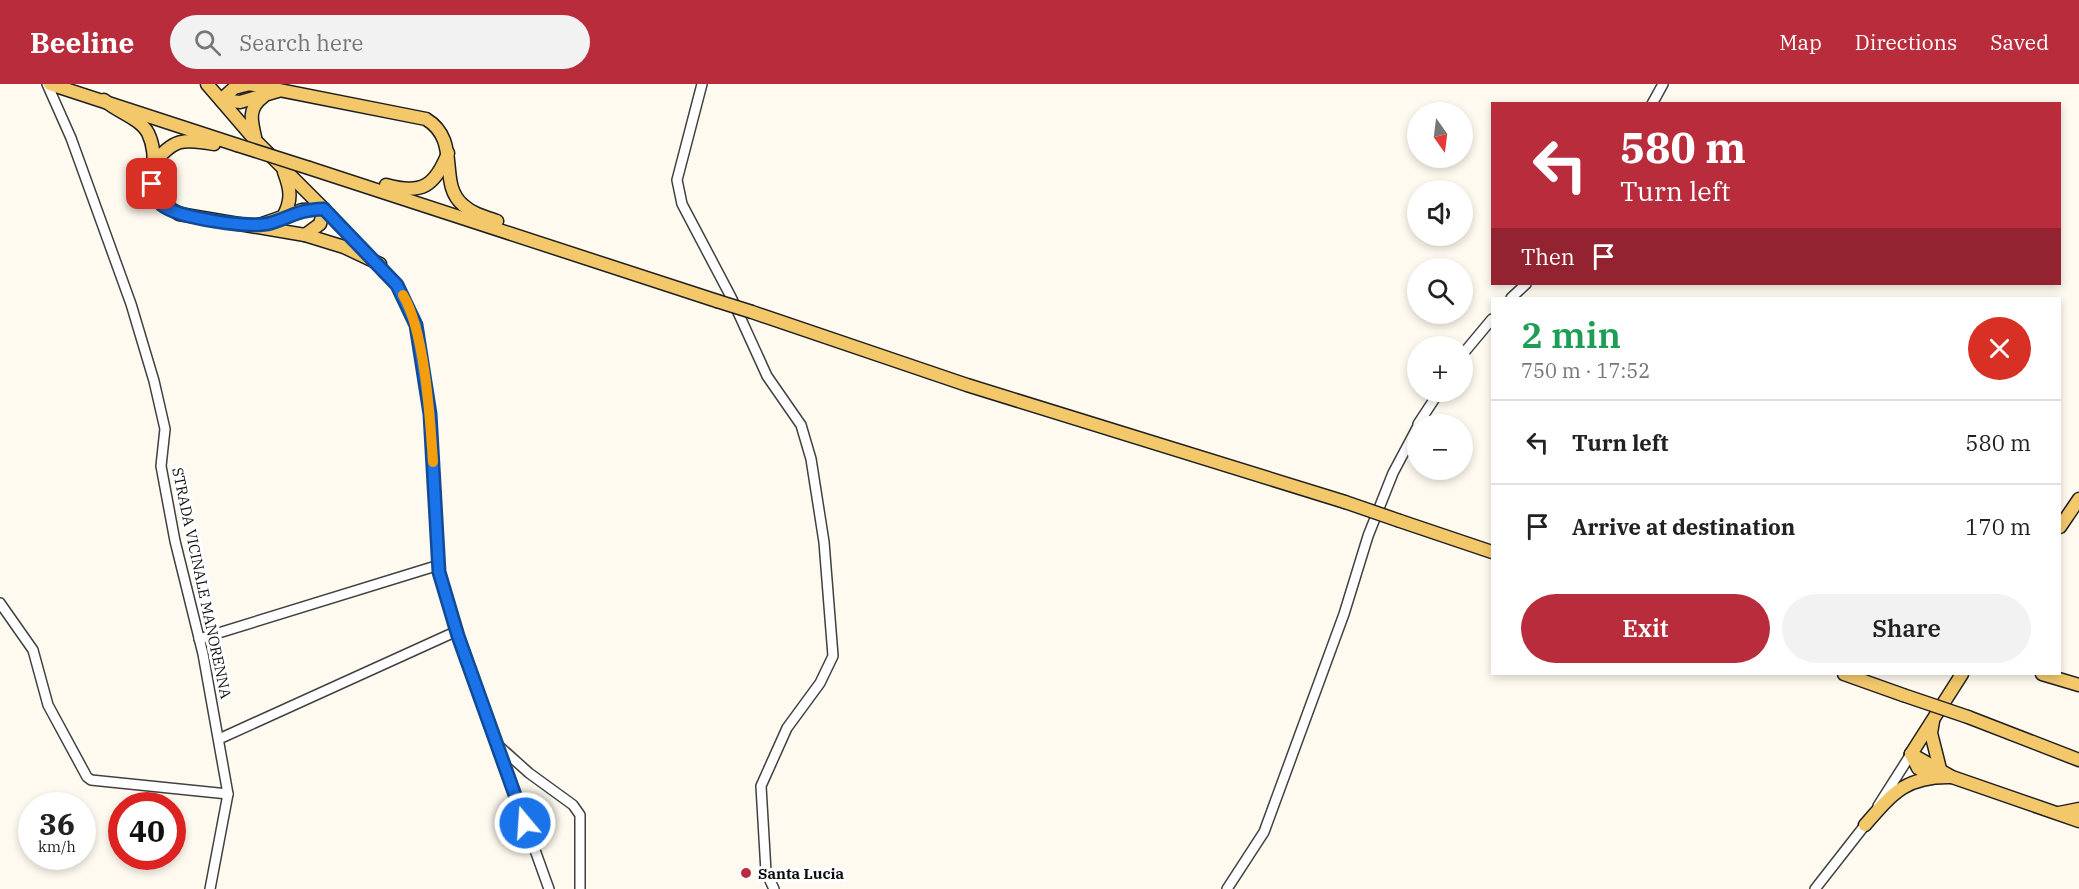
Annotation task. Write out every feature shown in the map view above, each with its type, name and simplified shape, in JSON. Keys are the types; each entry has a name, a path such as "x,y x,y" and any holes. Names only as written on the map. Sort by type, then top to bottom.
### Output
{"main road":[{"path":"49,84 752,312 967,385 1345,502 1491,552"},
{"path":"207,84 256,141 324,209"},
{"path":"221,100 234,88 250,84 426,118 436,124 444,136 453,189 460,204 472,212 498,221 511,234"},
{"path":"221,100 240,102 282,90"},
{"path":"256,141 251,112 255,103 266,95"},
{"path":"104,100 116,111 138,122 147,132 153,148 152,184 161,204 179,214 305,235 344,247 380,264"},
{"path":"153,164 173,143 190,139 213,144 235,144"},
{"path":"352,181 376,182 401,189 417,189 431,183 448,152"},
{"path":"282,168 290,189 290,203 283,217"},
{"path":"254,225 271,223 302,210 324,209"},
{"path":"305,235 320,224 324,209"},
{"path":"2061,526 2079,499"},
{"path":"1847,675 1968,717 2079,760"},
{"path":"1961,675 1911,754 1936,773 2079,821"},
{"path":"1936,773 1931,733 1935,715 1970,675"},
{"path":"2045,675 2079,685"},
{"path":"2031,741 2079,754"},
{"path":"2031,741 2079,769"},
{"path":"1865,825 1893,792 1936,773"},
{"path":"2052,813 2066,813 2079,809"}],"street":[{"name":"STRADA VICINALE MANORENNA","path":"49,84 131,304 154,381 165,429 161,466 175,541 199,639 228,794 210,889"},
{"path":"702,84 677,180 678,188 690,223 731,297 767,376 801,425 808,441 824,542 833,656 826,672 787,728 761,786 766,872 774,889"},
{"path":"1653,102 1663,84"},
{"path":"324,209 380,264 397,285 416,325 430,414 439,565 457,632 549,889"},
{"path":"1512,297 1525,285"},
{"path":"1473,342 1491,320"},
{"path":"1227,889 1264,832 1344,614 1376,515 1407,446"},
{"path":"199,639 439,565"},
{"path":"0,603 33,650 48,705 87,777 91,780 228,794"},
{"path":"219,739 457,632"},
{"path":"500,747 529,773 573,805 580,815 580,889"},
{"path":"1815,889 1865,825 1911,754"}],"slow traffic":[{"path":"403,295 416,325 430,414 433,462"}],"place":[{"name":"Santa Lucia","path":"746,873"}],"route":[{"path":"152,184 161,204 179,214 254,225 271,223 302,210 324,209 380,264 407,302 416,325 430,414 439,572 458,636 500,747 525,823"}]}
